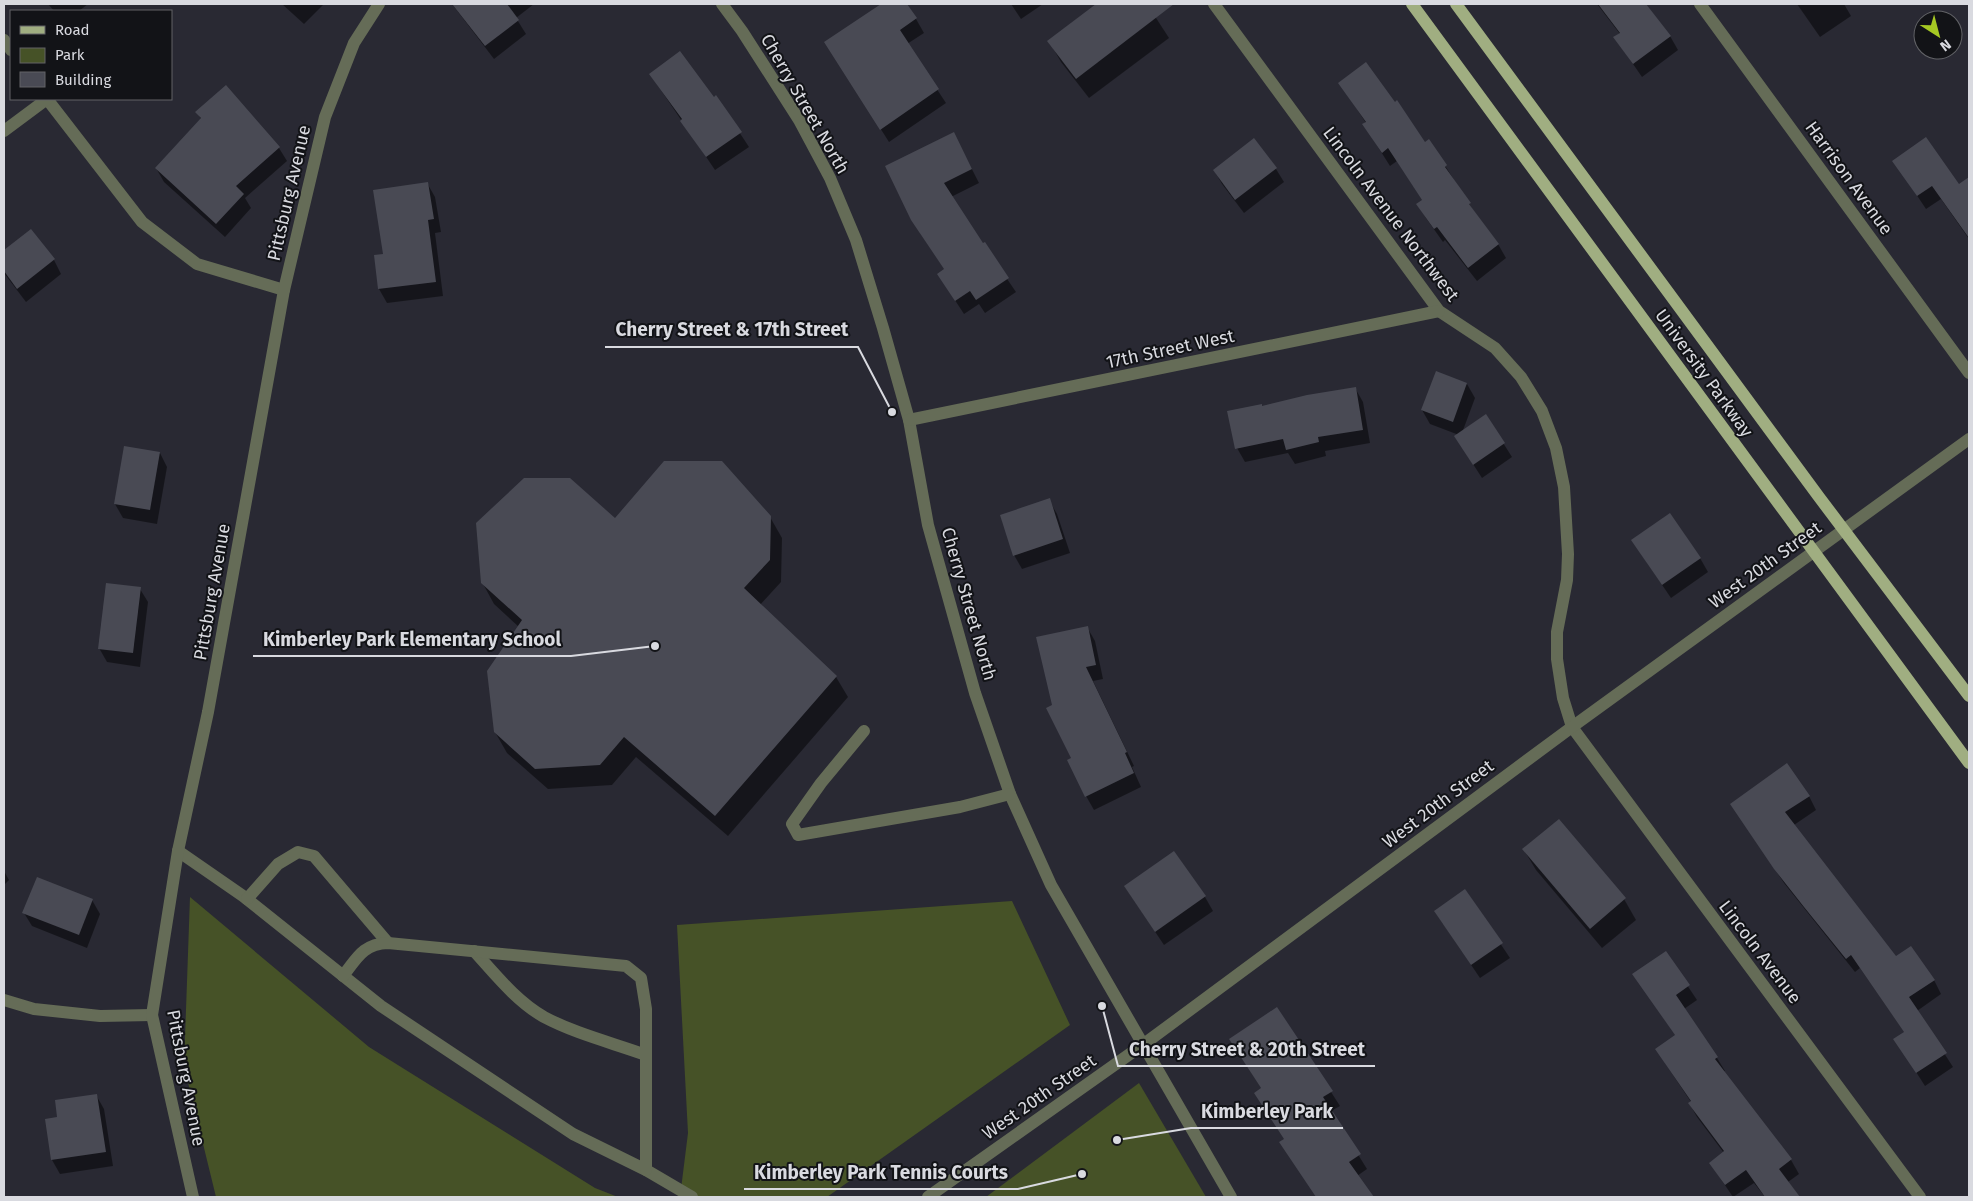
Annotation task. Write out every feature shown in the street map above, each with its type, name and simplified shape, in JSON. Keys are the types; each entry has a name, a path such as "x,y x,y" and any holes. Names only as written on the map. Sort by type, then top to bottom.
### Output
{"main road":[{"name":"University Parkway","path":"1412,4 1969,763"},
{"name":"University Parkway","path":"1456,4 1873,570 1969,696"}],"street":[{"name":"Pittsburg Avenue","path":"194,1197 152,1015 178,851 208,712 284,290 325,117 354,43 379,4"},
{"name":"Cherry Street North","path":"722,4 742,30 799,120 830,178 856,240 909,420 928,525 975,693 1010,794 1051,885 1231,1197"},
{"name":"Lincoln Avenue Northwest","path":"1214,4 1439,311 1495,348 1521,377 1542,411 1556,448 1564,488 1568,554 1566,580 1557,632 1557,659 1563,698 1572,727"},
{"name":"Harrison Avenue","path":"1700,4 1969,373"},
{"path":"4,130 46,100"},
{"path":"48,100 142,222 197,264 284,290"},
{"name":"17th Street West","path":"909,420 1439,311"},
{"name":"West 20th Street","path":"928,1197 1144,1044 1572,727 1969,439"},
{"name":"Lincoln Avenue","path":"1572,727 1920,1197"},
{"path":"864,732 821,783 792,824 798,835 960,807 1010,794"},
{"path":"178,851 247,899 381,1006 573,1134 646,1170 692,1197"},
{"path":"247,899 278,864 298,852 314,856 388,943"},
{"path":"343,976 363,950 377,943 626,966 641,978 646,1009 646,1170"},
{"path":"474,951 514,995 544,1016 575,1030 646,1055"},
{"path":"4,1000 34,1009 100,1016 152,1015"}],"green space":[{"path":"190,897 369,1047 595,1188 618,1197 216,1197 184,1066"},
{"path":"1012,901 1070,1025 827,1197 680,1197 688,1133 677,925"},
{"path":"1139,1083 1206,1197 986,1197"}],"building":[{"path":"452,4 507,4 519,20 485,46"},
{"path":"881,4 907,4 917,18 900,30 939,89 880,130 824,42"},
{"path":"1096,4 1174,4 1076,79 1047,41"},
{"path":"1598,4 1646,4 1671,36 1633,64 1613,37 1620,33"},
{"path":"680,51 714,97 716,95 742,132 706,157 680,121 682,119 649,74"},
{"path":"1366,62 1395,102 1397,100 1425,142 1429,139 1447,165 1445,167 1471,203 1469,204 1499,244 1468,268 1437,227 1434,229 1416,204 1422,200 1388,148 1382,153 1362,124 1366,122 1338,83"},
{"path":"226,85 280,147 236,186 244,194 216,224 155,168 201,118 195,112"},
{"path":"954,132 972,169 944,183 983,243 985,242 1009,278 976,300 970,291 955,301 937,274 944,269 911,220 885,166"},
{"path":"1926,137 1959,184 1969,177 1969,238 1932,186 1917,196 1892,161"},
{"path":"1254,138 1277,168 1235,200 1213,170"},
{"path":"428,182 434,219 428,220 436,282 378,289 374,255 383,254 373,190"},
{"path":"31,229 55,259 17,289 4,271 4,250"},
{"path":"1436,371 1467,383 1453,422 1421,410"},
{"path":"1356,387 1363,430 1318,437 1319,442 1286,450 1283,439 1235,449 1227,411"},
{"path":"1486,414 1505,443 1473,465 1454,436"},
{"path":"124,446 160,452 150,510 114,504"},
{"path":"664,461 722,461 771,516 770,560 744,588 837,676 715,816 624,737 600,765 535,769 494,732 487,671 522,620 481,583 476,523 524,478 570,478 615,518"},
{"path":"1050,498 1063,539 1013,556 1000,515"},
{"path":"1670,513 1701,558 1662,585 1631,540"},
{"path":"106,583 141,587 133,653 98,649"},
{"path":"1088,626 1096,665 1086,667 1127,752 1125,753 1134,773 1085,797 1067,760 1071,758 1046,708 1052,705 1036,637"},
{"path":"1787,763 1810,796 1785,812 1896,956 1911,946 1935,980 1909,997 1947,1053 1916,1073 1893,1039 1904,1032 1851,955 1846,959 1804,907 1774,869 1730,804"},
{"path":"1559,819 1626,898 1590,929 1522,849"},
{"path":"1174,851 1206,896 1155,932 1124,886"},
{"path":"37,877 93,899 79,935 22,913"},
{"path":"1465,889 1503,943 1471,965 1434,911"},
{"path":"1666,951 1690,985 1676,995 1718,1057 1715,1059 1792,1159 1779,1169 1800,1197 1765,1197 1746,1170 1725,1185 1709,1163 1724,1151 1688,1103 1691,1101 1655,1049 1675,1035 1632,974"},
{"path":"1277,1007 1333,1091 1323,1097 1361,1154 1349,1162 1374,1197 1316,1197 1279,1142 1284,1139 1254,1093 1261,1088 1229,1039"},
{"path":"97,1094 106,1152 51,1160 45,1119 57,1117 55,1100"}],"place":[{"name":"Cherry Street & 17th Street","path":"892,412"},
{"name":"Kimberley Park Elementary School","path":"655,646"},
{"name":"Cherry Street & 20th Street","path":"1102,1006"},
{"name":"Kimberley Park","path":"1117,1140"},
{"name":"Kimberley Park Tennis Courts","path":"1082,1174"}]}
